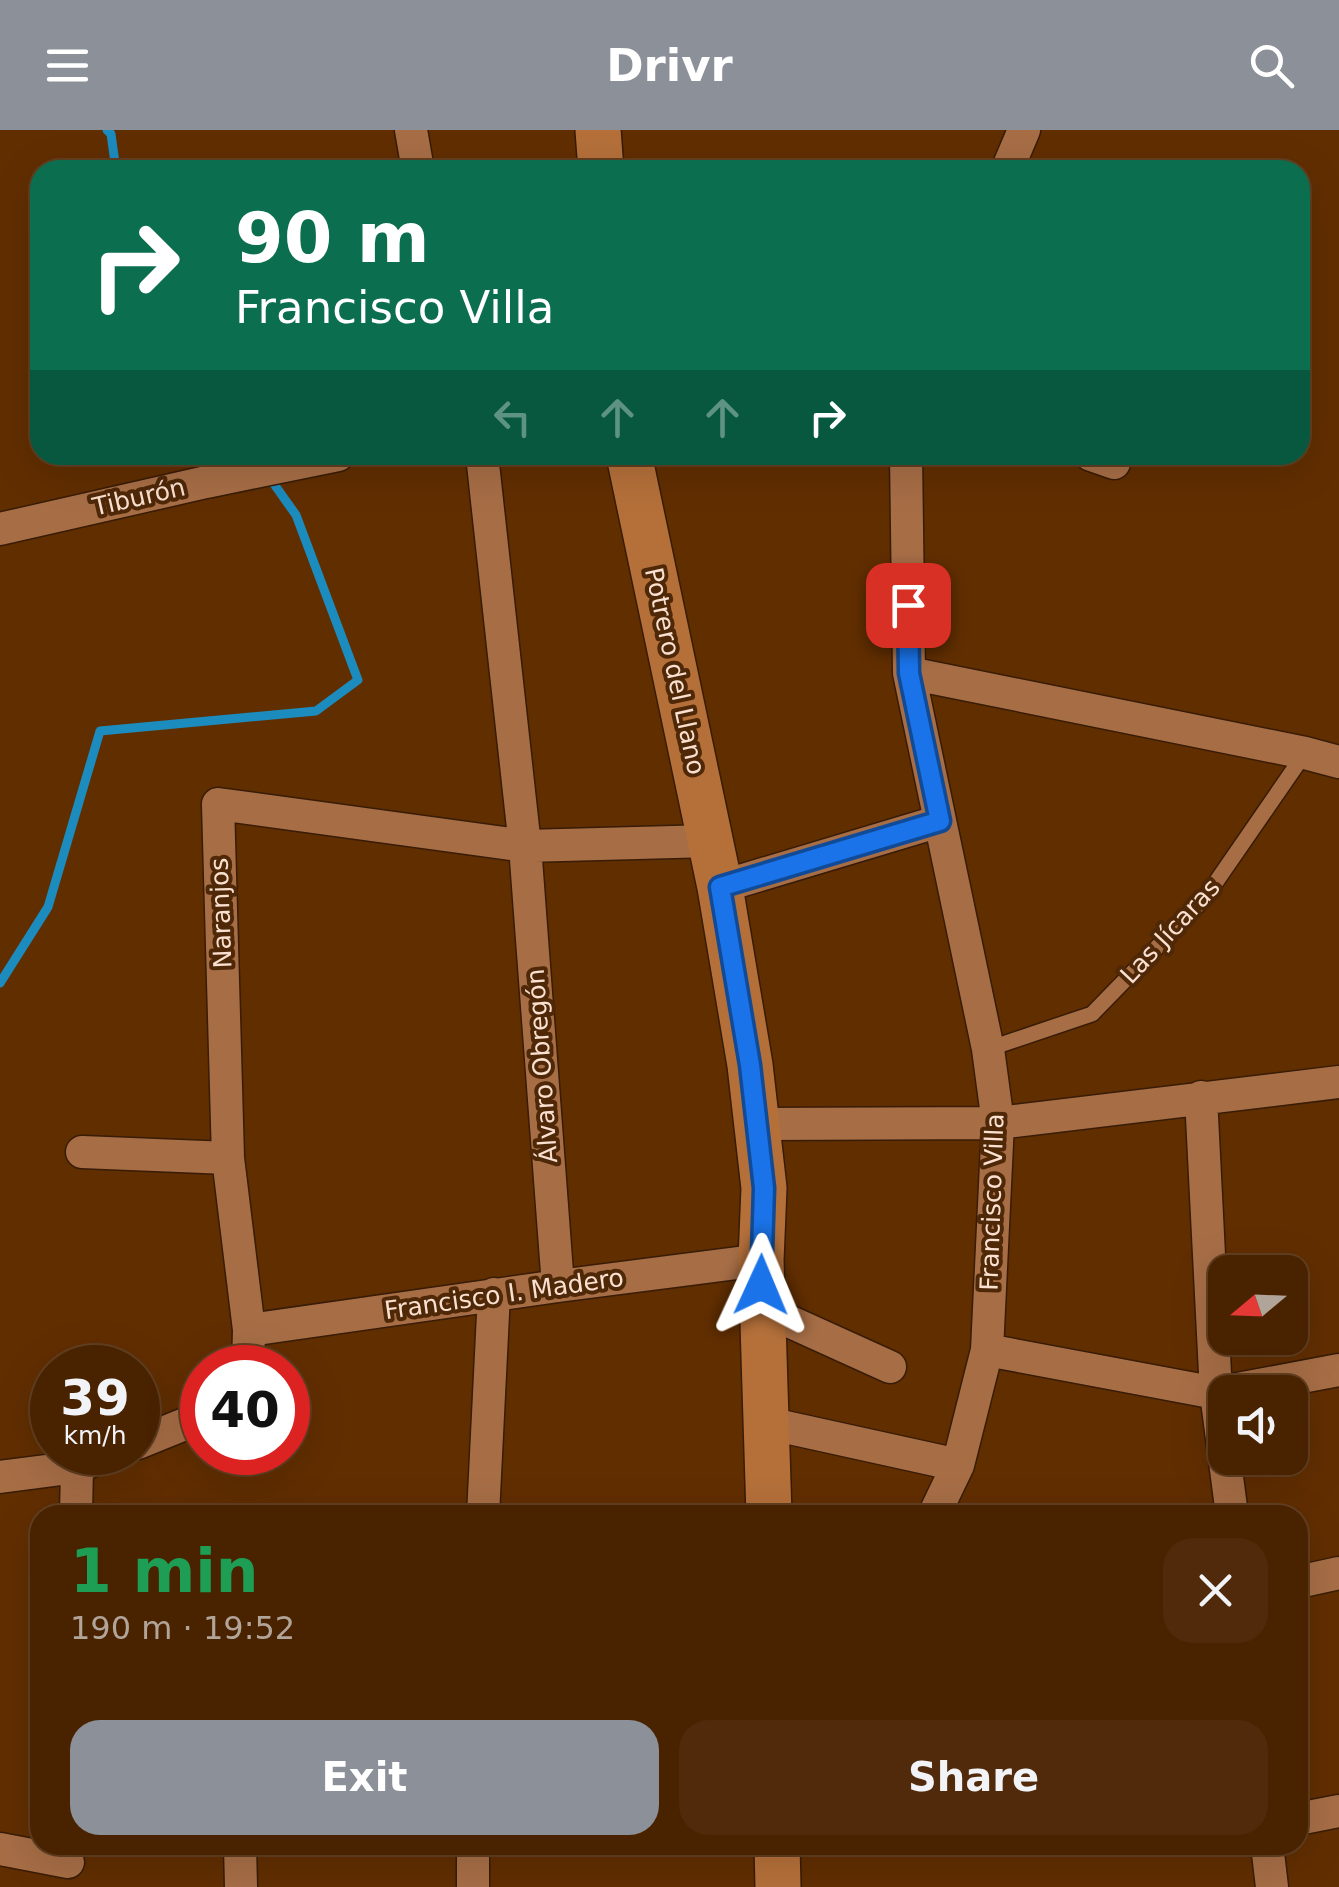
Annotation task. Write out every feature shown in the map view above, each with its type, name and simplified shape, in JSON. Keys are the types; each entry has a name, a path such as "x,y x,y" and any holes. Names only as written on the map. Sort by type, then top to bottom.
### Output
{"street":[{"path":"411,130 416,160"},
{"path":"598,130 600,160"},
{"path":"1011,160 1024,130"},
{"name":"Tiburón","path":"0,530 288,465"},
{"path":"483,465 525,846"},
{"name":"Potrero del Llano","path":"631,465 720,887"},
{"name":"Francisco Villa","path":"906,465 909,673 988,1049 998,1124 987,1350 958,1465 939,1505"},
{"path":"909,673 1339,762"},
{"name":"Naranjos","path":"248,1345 228,1158 218,804 525,846 711,841"},
{"path":"769,1505 760,1260 764,1188 750,1065 720,887 940,821"},
{"name":"Álvaro Obregón","path":"525,846 558,1286"},
{"path":"757,1124 998,1124 1339,1082"},
{"path":"1201,1097 1215,1375"},
{"path":"82,1152 228,1158"},
{"name":"Francisco I. Madero","path":"248,1330 760,1260"},
{"path":"483,1505 494,1294"},
{"path":"762,1309 890,1367"},
{"path":"987,1350 1208,1391"},
{"path":"1308,1376 1339,1370"},
{"path":"767,1423 958,1465"},
{"path":"0,1476 30,1472"},
{"path":"76,1505 77,1475"},
{"path":"1227,1475 1231,1505"},
{"path":"1308,1580 1339,1573"},
{"path":"1308,1817 1339,1811"},
{"path":"0,1849 67,1865"},
{"path":"240,1855 241,1887"},
{"path":"473,1855 473,1887"},
{"path":"1268,1855 1272,1887"}],"lane":[{"name":"Las Jícaras","path":"988,1049 1092,1014 1206,898 1305,753"}],"waterway":[{"path":"107,130 115,160"},
{"path":"0,983 48,907 100,731 316,711 358,680 296,515 269,477"}],"route":[{"path":"761,1285 764,1188 750,1065 720,887 940,821 909,673 908,605"}]}
